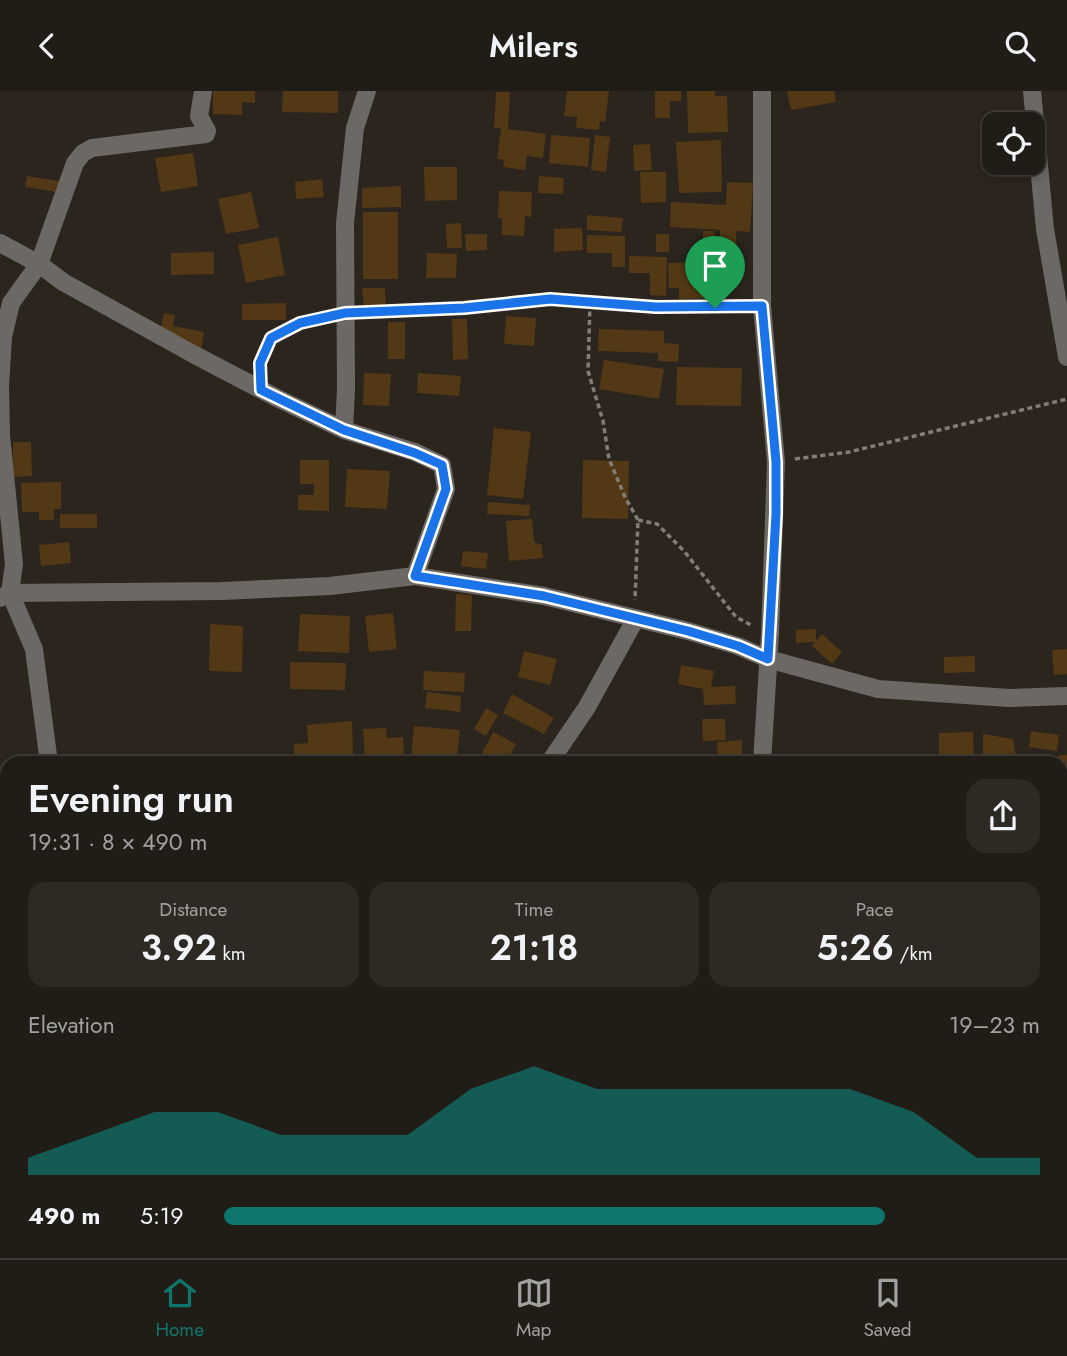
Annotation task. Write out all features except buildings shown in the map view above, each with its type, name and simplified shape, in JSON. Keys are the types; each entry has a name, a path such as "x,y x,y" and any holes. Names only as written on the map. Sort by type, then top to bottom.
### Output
{"street":[{"path":"48,756 34,649 5,596 14,564 1,435 3,337 12,303 38,264 65,186 75,163 83,153 92,148 206,134 200,116 203,91"},
{"path":"344,430 347,209 355,128 367,91"},
{"path":"762,91 762,306 776,462 762,756"},
{"path":"1032,91 1045,229 1067,357"},
{"path":"0,243 38,264 63,282 261,390 344,430 415,453 442,465 446,489 415,576"},
{"path":"5,596 330,586 415,576 544,596 688,631 738,646 768,659 878,689 1009,698 1067,696"},
{"path":"554,756 587,707 635,620"}],"path":[{"path":"261,390 260,363 271,338 300,323 345,313 464,308 550,299 656,307 762,306"},
{"path":"590,303 588,372 603,421 609,459 638,520 635,620"},
{"path":"776,462 849,452 1067,399"},
{"path":"638,520 657,524 684,551 736,617 770,633"}],"route":[{"path":"550,299 656,307 715,308 762,306 776,462 776,514 768,659 738,646 688,631 544,596 415,576 446,489 442,465 431,458 344,430 261,390 260,363 271,338 300,323 345,313 464,308 550,299"}]}
